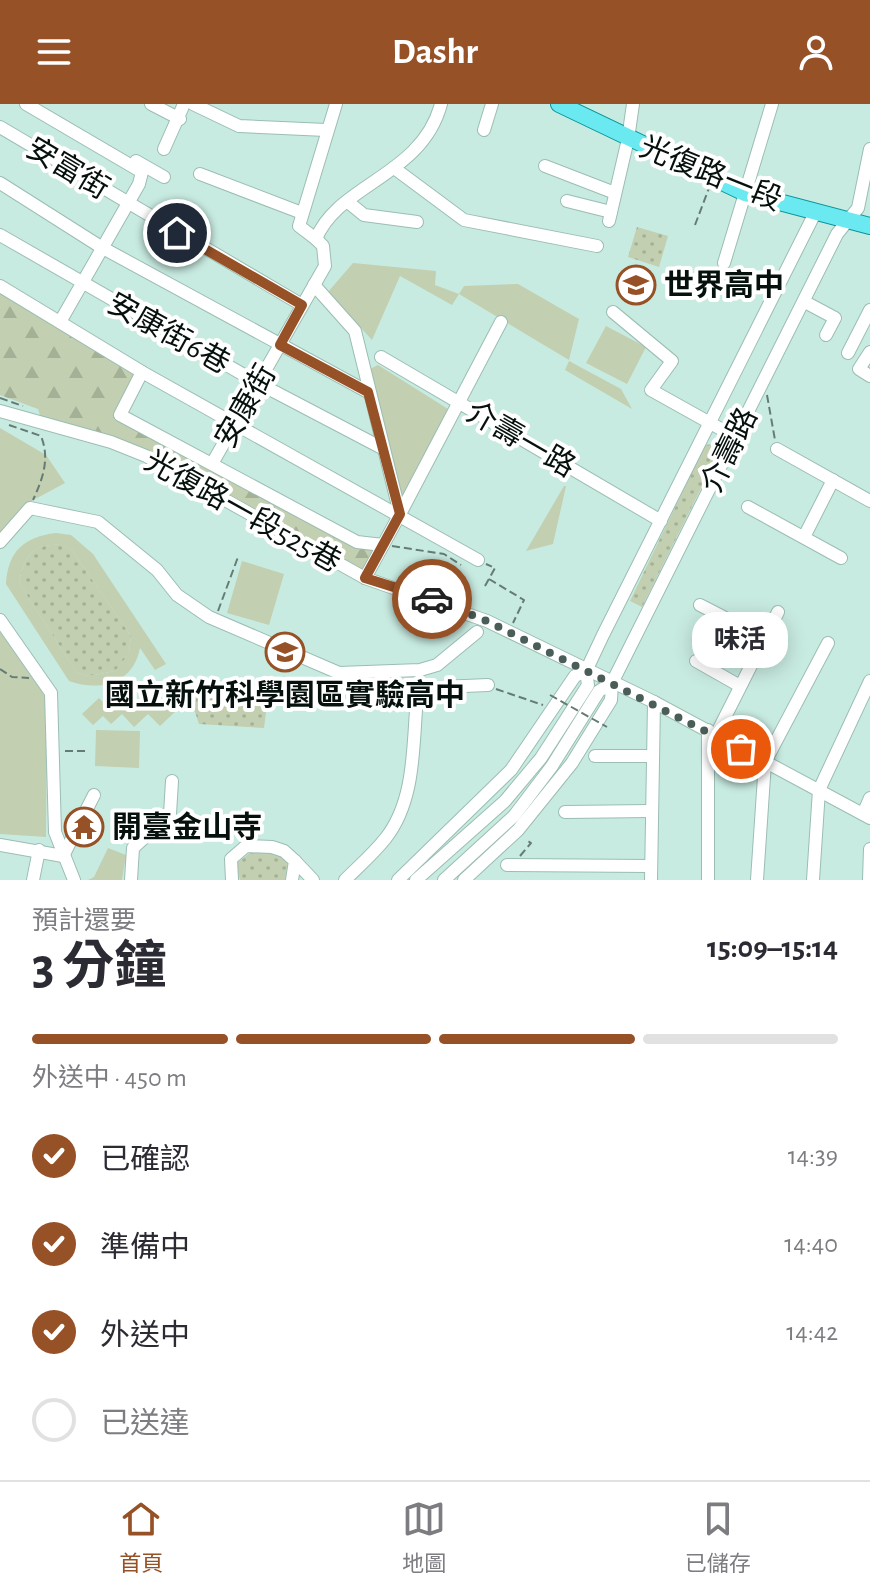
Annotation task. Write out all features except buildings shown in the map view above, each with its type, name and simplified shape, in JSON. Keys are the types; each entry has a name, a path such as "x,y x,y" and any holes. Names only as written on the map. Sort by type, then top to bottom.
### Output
{"main road":[{"name":"光復路一段","path":"559,104 745,193 870,226"}],"street":[{"path":"26,104 142,172 60,322"},
{"path":"34,104 164,177"},
{"path":"151,104 180,119"},
{"path":"164,149 180,119 184,104"},
{"path":"193,104 239,126 326,130"},
{"path":"336,104 299,226 316,239 320,230 348,202 425,141 441,104"},
{"path":"484,130 492,104"},
{"path":"567,201 610,217 633,104"},
{"path":"724,263 772,104"},
{"name":"安富街","path":"0,127 302,305"},
{"name":"介壽路","path":"464,880 518,830 572,763 611,700 612,683 837,234 858,208 870,149"},
{"path":"545,166 615,193"},
{"path":"394,168 464,220 597,246"},
{"path":"200,174 302,213"},
{"path":"0,183 101,247 368,392"},
{"path":"348,202 364,215 417,222"},
{"name":"介壽路","path":"416,880 505,801 541,758 588,685 586,671 815,213"},
{"name":"安康街6巷","path":"0,235 258,383 382,448"},
{"name":"安康街","path":"213,462 325,266 323,246 316,239"},
{"path":"314,285 355,331 400,514"},
{"path":"0,286 142,372 478,560"},
{"path":"805,302 835,318 826,335"},
{"path":"848,353 870,310"},
{"path":"613,312 672,361 651,390 737,438"},
{"path":"365,578 501,322"},
{"path":"864,373 870,352"},
{"name":"介壽一路","path":"381,357 661,521"},
{"path":"348,381 360,377 364,370"},
{"path":"142,372 120,415 213,462 357,542 383,545"},
{"name":"光復路一段525巷","path":"0,411 111,442 146,456 365,578 461,609 508,631 654,702 866,816"},
{"path":"777,449 870,501"},
{"path":"804,537 833,480"},
{"path":"748,507 841,558"},
{"path":"0,542 30,508 98,522 157,570 177,595 214,620 339,673 420,670 437,665 477,632"},
{"path":"700,605 764,638"},
{"path":"708,880 712,733 778,612"},
{"path":"0,620 51,693 55,832 74,880"},
{"path":"757,880 765,762 828,643"},
{"path":"696,661 740,686"},
{"path":"345,880 387,837 400,809 411,775 420,670"},
{"name":"介壽路","path":"398,880 511,770 575,676 586,671"},
{"path":"813,880 819,790 870,681"},
{"name":"介壽路","path":"444,880 514,816 552,766 599,691 612,683"},
{"path":"418,688 488,685"},
{"path":"651,880 654,702"},
{"path":"595,756 651,756"},
{"path":"131,880 133,848 170,814 172,781"},
{"path":"63,856 94,795"},
{"path":"866,816 870,798"},
{"path":"565,812 650,811"},
{"path":"0,845 63,856"},
{"path":"232,880 231,859 246,846 272,847 284,851 313,880"},
{"path":"869,880 870,849"},
{"path":"33,880 39,850"},
{"path":"292,880 295,861"},
{"path":"507,865 595,874 651,866"}],"path":[{"path":"695,225 713,179"},
{"path":"767,394 777,449"},
{"path":"0,398 24,406"},
{"path":"0,422 41,436 45,446 45,473 30,508"},
{"path":"383,545 444,554 461,565"},
{"path":"214,620 238,557"},
{"path":"478,560 495,568 485,586"},
{"path":"489,579 524,600 508,631"},
{"path":"0,669 12,677 40,678"},
{"path":"488,685 548,707"},
{"path":"550,695 607,727"},
{"path":"63,751 88,751"},
{"path":"526,840 531,843"}],"green space":[{"path":"637,227 668,236 659,267 628,257"},
{"path":"353,263 436,271 435,285 459,294 452,305 400,276 372,340 328,292"},
{"path":"518,284 579,319 569,360 459,294 464,286"},
{"path":"0,291 137,375 116,416 378,546 365,574 201,484 41,418 38,409 0,395"},
{"path":"606,326 646,347 627,384 586,363"},
{"path":"569,361 621,389 632,409 565,370"},
{"path":"378,365 448,409 404,494 400,495 370,369"},
{"path":"0,428 46,455 65,483 26,504 0,536"},
{"path":"714,444 719,452 642,607 630,601 705,445"},
{"path":"564,486 553,544 526,551"},
{"path":"45,535 71,535 93,554 166,664 155,670 140,648 130,670 114,682 92,686 69,681 6,584 14,554 27,542","holes":["51,545 71,549 131,636 129,654 115,671 89,676 77,673 19,583 27,559 36,549"]},
{"path":"61,545 71,549 131,636 129,654 115,671 89,676 77,673 19,583 27,559 36,549"},
{"path":"242,561 284,574 269,625 227,613"},
{"path":"0,632 47,699 46,837 0,834"},
{"path":"211,685 240,686 250,698 260,698 267,704 264,728 199,724 194,709 197,694"},
{"path":"147,695 159,708 168,700 178,709 160,726 148,714 134,727 122,714 111,724 103,716 93,725 82,714 99,698 110,709 121,700 131,710"},
{"path":"96,730 140,731 139,768 95,766"},
{"path":"108,848 126,855 122,880 88,880 94,877"},
{"path":"251,852 278,854 288,861 285,880 240,880 236,864"}],"way so far":[{"path":"432,599 487,621 654,702 741,749"}],"place":[{"name":"世界高中","path":"636,285"},
{"name":"國立新竹科學園區實驗高中","path":"285,652"},
{"name":"味活","path":"741,749"},
{"name":"開臺金山寺","path":"84,827"}],"route":[{"path":"177,233 302,305 280,345 368,392 400,514 365,578 432,599"}]}
